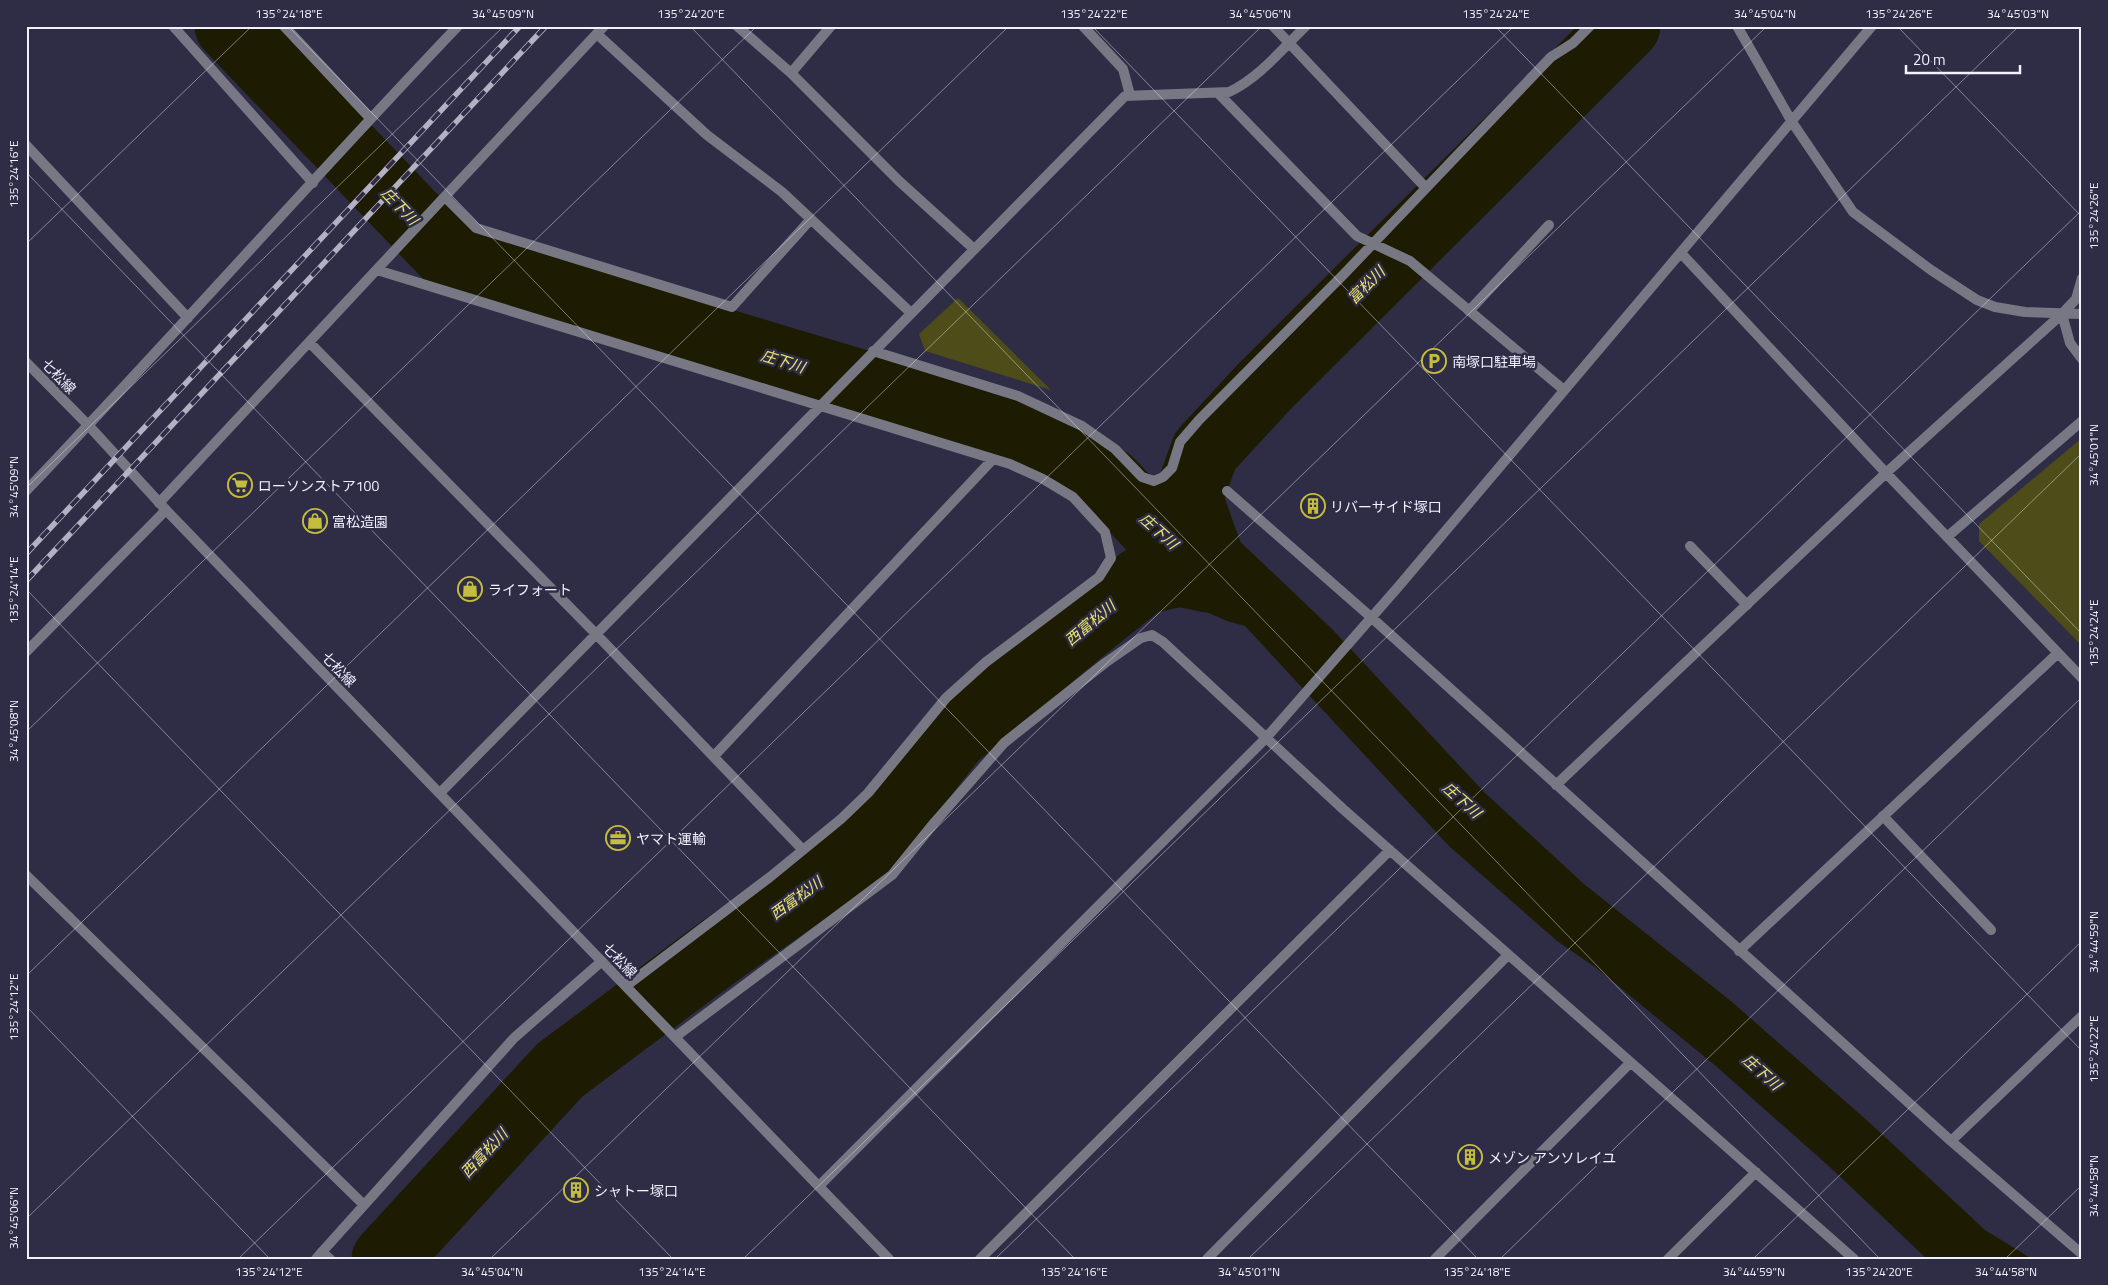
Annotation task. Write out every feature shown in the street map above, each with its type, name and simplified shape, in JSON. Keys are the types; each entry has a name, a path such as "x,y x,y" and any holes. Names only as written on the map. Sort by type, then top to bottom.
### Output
{"street":[{"path":"173,26 313,183"},
{"path":"284,26 370,118"},
{"path":"26,491 89,426 326,169 370,118 458,26"},
{"path":"26,652 163,506 309,342 604,26"},
{"path":"737,26 791,73 899,181 974,249"},
{"path":"791,73 831,26"},
{"path":"1083,26 1123,69 1130,95"},
{"path":"1273,26 1426,188"},
{"path":"440,793 1125,96 1219,94 1229,92 1242,86 1306,26"},
{"path":"873,351 1018,396 1082,426 1115,450 1142,477 1154,480 1163,477 1172,468 1180,442 1199,420 1346,273 1377,245 1426,188 1551,57 1573,43 1590,26"},
{"path":"1737,26 1792,122 1844,202 1853,212 1931,270 1977,300 1995,307 2024,312 2082,314"},
{"path":"819,1186 1266,738 1372,618 1872,26"},
{"path":"597,34 707,136 782,192 911,313"},
{"path":"1219,94 1357,236 1410,261 1564,390"},
{"path":"26,145 188,318"},
{"path":"445,197 476,228 732,307 811,219"},
{"path":"1469,311 1549,225"},
{"path":"1680,254 1946,537 2082,678"},
{"path":"376,270 993,459 1043,479 1073,497 1105,532 1110,558 1100,577 986,662 946,698 868,793 841,819 630,990"},
{"path":"1556,785 1886,473 2062,314 2076,300 2082,278"},
{"path":"2062,314 2070,343 2082,359"},
{"path":"309,342 596,634 803,850"},
{"name":"七松線","path":"26,362 676,1037"},
{"path":"1946,537 2082,421"},
{"path":"714,756 993,459"},
{"path":"1227,491 1372,618 1951,1141 2082,1254"},
{"path":"1690,546 1747,605"},
{"path":"889,1259 676,1037 892,875 934,822 1004,743 1105,663 1140,638 1152,635 1164,642 1266,738 1390,850 1854,1259"},
{"path":"1739,951 2058,653"},
{"path":"1883,816 1990,930"},
{"path":"980,1259 1390,850"},
{"path":"26,875 364,1205"},
{"path":"1207,1259 1508,955"},
{"path":"323,1256 364,1205 514,1038 602,961"},
{"path":"1951,1141 2082,1016"},
{"path":"1435,1259 1630,1063"},
{"path":"1668,1259 1756,1172"}],"shaded area":[{"path":"958,298 1051,390 925,351 919,334"},
{"path":"2082,438 2082,646 1979,541 1979,524"}],"water":[{"path":"1208,492 1212,506 1231,533 1332,629 1484,792 1584,884 1732,1002 1871,1124 1985,1230 2032,1259 1927,1259 1832,1169 1717,1067 1595,967 1557,941 1449,846 1245,626 1227,621 1186,603 1137,614 1111,588 1139,563 1131,528 1154,501 1185,494"}],"waterway":[{"name":"庄下川","path":"229,26 446,253 589,303 920,402 1050,445 1109,482 1162,537 1214,577"},
{"name":"富松川","path":"1217,579 1188,498 1205,451 1264,387 1626,26"},
{"name":"西富松川","path":"386,1259 560,1070 714,955 867,847 953,737 1077,633 1143,580 1179,572 1208,578"}],"railway":[{"path":"26,554 520,26"},
{"path":"26,581 546,26"}],"place":[{"name":"南塚口駐車場","path":"1434,361"},
{"name":"ローソンストア100","path":"240,485"},
{"name":"リバーサイド塚口","path":"1313,506"},
{"name":"富松造園","path":"315,521"},
{"name":"ライフォート","path":"470,589"},
{"name":"ヤマト運輸","path":"618,838"},
{"name":"メゾン アンソレイユ","path":"1470,1157"},
{"name":"シャトー塚口","path":"576,1190"}]}
